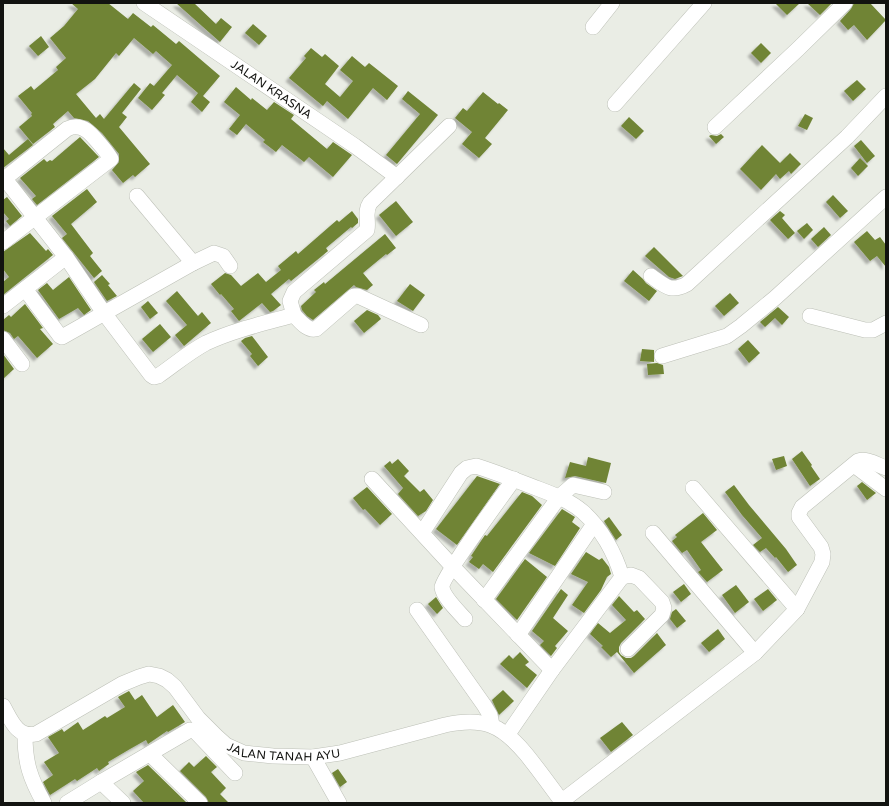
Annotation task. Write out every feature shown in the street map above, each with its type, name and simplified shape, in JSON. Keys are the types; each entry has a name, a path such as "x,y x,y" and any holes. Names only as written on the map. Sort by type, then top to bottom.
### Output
{"street":[{"name":"JALAN KRASNA","path":"144,3 355,146 397,178"},
{"path":"593,27 612,3"},
{"path":"615,104 704,3"},
{"path":"715,126 804,44 845,3"},
{"path":"651,276 665,286 673,289 687,284 847,136 886,96"},
{"path":"421,325 356,296 352,297 316,329 309,329 294,315 290,301 294,292 367,230 368,225 366,210 368,207 449,126"},
{"path":"3,242 35,218 111,160 111,158 86,130 78,127 67,129 4,180 35,218 66,257 104,313 151,375 156,377 205,344 223,336 294,315"},
{"path":"137,196 193,263"},
{"path":"662,356 727,336 775,298 886,197"},
{"path":"25,289 62,337 193,263 214,253 224,256 230,266"},
{"path":"3,306 66,257"},
{"path":"810,316 864,330 873,330 886,323"},
{"path":"3,339 22,364"},
{"path":"562,802 754,653 797,609 822,562 823,554 821,547 799,517 802,507 862,460 886,468"},
{"path":"854,465 886,489"},
{"path":"422,533 461,473 467,468 476,466 559,497 582,512 594,524 610,547 619,565 622,577"},
{"path":"372,479 484,600 552,670"},
{"path":"465,620 446,597 442,584 514,479"},
{"path":"484,600 559,497 573,485 604,492"},
{"path":"693,488 797,609"},
{"path":"518,635 594,524"},
{"path":"653,533 754,653"},
{"path":"508,734 552,670 622,577 631,576 640,578 662,602 664,608 662,615 628,649"},
{"path":"417,610 484,705 490,715 492,725"},
{"name":"JALAN TANAH AYU","path":"25,735 36,734 122,684 149,674 159,676 167,680 175,687 198,718 226,745 244,753 274,756 313,757 340,753 461,721 492,725 508,734 540,770 562,802"},
{"path":"3,706 14,725 25,735 27,762 32,782 44,803"},
{"path":"67,803 190,730 195,731 235,773"},
{"path":"150,754 200,803"},
{"path":"313,757 339,803"},
{"path":"101,782 123,803"}],"building":[{"path":"71,3 108,3 128,19 133,13 151,27 153,25 176,44 179,41 220,76 203,96 210,102 202,112 191,102 198,93 177,75 162,93 165,95 152,110 138,98 150,83 154,86 172,65 156,51 153,54 134,38 119,56 116,53 95,79 76,94 96,118 100,114 104,119 134,83 141,89 122,113 127,117 119,127 150,164 135,177 133,175 123,183 112,170 119,162 119,154 102,133 88,121 74,118 68,111 53,124 55,127 33,144 19,127 32,116 32,113 18,96 31,86 34,90 58,70 56,67 66,58 50,38 64,26 78,9"},
{"path":"176,3 194,3 216,24 221,18 232,27 220,42"},
{"path":"775,3 800,3 787,15"},
{"path":"807,3 832,3 820,15"},
{"path":"854,3 870,3 886,20 867,40 854,25 848,30 840,21 851,9"},
{"path":"253,24 267,36 259,45 245,33"},
{"path":"41,36 49,47 38,56 29,46"},
{"path":"761,43 771,53 761,63 751,53"},
{"path":"311,48 322,57 325,54 339,66 325,84 340,97 353,81 340,70 352,56 365,67 369,63 398,86 387,100 373,88 348,119 327,101 323,106 289,78 306,58 304,56"},
{"path":"857,80 866,89 853,101 844,91"},
{"path":"236,87 251,100 252,98 267,110 274,102 294,115 291,119 327,149 333,142 352,155 333,177 309,157 304,162 282,145 276,152 263,142 265,140 246,124 237,135 229,129 240,115 224,102"},
{"path":"408,91 438,115 397,164 386,155 420,114 402,99"},
{"path":"483,92 508,110 485,138 492,144 479,158 462,144 472,132 455,118 463,108 467,111"},
{"path":"805,114 813,118 807,130 798,126"},
{"path":"629,117 644,131 636,139 621,126"},
{"path":"721,134 724,137 716,144 709,136 717,136"},
{"path":"80,137 99,157 37,205 32,199 36,196 20,178 44,159 47,162 50,160 52,161"},
{"path":"28,139 33,145 3,168 3,148 9,155"},
{"path":"861,140 875,156 867,163 854,146"},
{"path":"762,145 780,163 790,153 801,164 791,174 789,171 780,179 776,174 761,190 740,169"},
{"path":"860,158 868,166 858,176 851,168"},
{"path":"87,189 97,202 71,224 93,253 90,256 102,271 94,278 62,238 67,234 52,216"},
{"path":"833,195 848,211 840,218 826,202"},
{"path":"7,197 22,216 10,226 6,221 9,219 3,212 3,200"},
{"path":"396,201 413,222 396,236 379,215"},
{"path":"352,211 358,219 358,223 326,248 328,251 317,260 291,281 289,279 271,294 281,305 273,311 270,312 262,303 239,321 231,311 234,309 211,284 225,273 231,275 241,286 258,273 266,282 281,270 278,266 296,251 298,254 337,220 339,222"},
{"path":"780,211 785,215 782,218 795,233 788,239 770,220"},
{"path":"807,223 813,230 804,239 797,231"},
{"path":"824,227 831,235 818,247 811,239"},
{"path":"867,231 875,240 880,237 886,245 886,267 877,256 870,261 854,242"},
{"path":"30,233 46,251 48,249 53,255 3,295 3,282 9,277 3,269 3,252"},
{"path":"385,234 396,248 387,255 386,254 363,273 373,285 367,290 354,285 313,320 307,316 302,310 301,306 316,292 314,290 324,282 325,284"},
{"path":"654,247 683,276 675,279 669,277 645,256"},
{"path":"633,270 646,283 657,291 649,301 624,281"},
{"path":"102,275 110,284 108,285 117,296 107,301 94,282"},
{"path":"69,277 91,310 84,315 78,308 59,319 38,290 47,283 53,290"},
{"path":"410,284 425,295 413,311 397,301"},
{"path":"177,291 198,316 202,312 211,323 184,346 175,335 187,325 166,301"},
{"path":"730,293 739,303 724,316 715,306"},
{"path":"148,301 158,313 150,319 141,307"},
{"path":"25,304 43,328 40,329 53,344 37,358 18,336 14,339 10,333 3,330 3,320 9,315 11,317"},
{"path":"778,307 789,317 782,325 775,318 765,327 760,322"},
{"path":"367,310 378,315 381,319 364,333 354,321"},
{"path":"160,324 171,337 153,352 142,339"},
{"path":"252,336 268,357 258,366 250,356 252,354 241,341"},
{"path":"748,340 760,353 749,363 738,349"},
{"path":"642,349 654,350 654,362 640,361"},
{"path":"3,354 14,369 3,379"},
{"path":"657,363 663,365 664,374 648,375 647,364"},
{"path":"802,451 820,479 810,486 792,459"},
{"path":"784,456 787,466 776,470 772,459"},
{"path":"588,457 611,463 606,483 575,476 565,478 570,462 586,466"},
{"path":"398,459 409,471 404,476 420,492 424,489 433,500 426,511 418,516 398,494 403,488 384,466 390,461 392,464"},
{"path":"477,476 500,484 457,545 436,529"},
{"path":"862,482 876,493 867,500 857,486"},
{"path":"734,485 786,549 797,565 788,572 776,557 775,558 766,548 760,552 753,545 762,538 725,492"},
{"path":"367,487 392,514 380,525 365,509 363,510 353,498"},
{"path":"522,492 532,496 542,505 493,572 483,564 479,569 469,562 473,557 471,556 485,535 487,536"},
{"path":"562,509 575,517 572,522 580,528 555,566 529,553"},
{"path":"703,513 717,530 701,542 723,570 707,582 698,572 701,570 687,550 682,553 672,541 677,537 675,535"},
{"path":"609,517 622,535 616,540 604,521"},
{"path":"586,552 599,560 602,558 609,567 611,574 607,577 601,590 584,613 572,605 588,582 571,574"},
{"path":"525,559 547,577 517,620 496,599"},
{"path":"684,584 691,594 681,602 673,592"},
{"path":"736,585 749,602 735,613 722,595"},
{"path":"561,589 568,595 553,618 568,631 555,646 557,648 551,656 540,645 544,641 532,631"},
{"path":"768,589 777,600 763,611 754,599"},
{"path":"619,596 634,612 637,610 645,619 621,643 619,652 621,655 626,658 631,658 657,633 666,645 634,673 617,652 611,657 601,647 603,646 590,634 598,623 610,633 626,620 612,605"},
{"path":"436,597 443,608 437,614 428,604"},
{"path":"676,609 686,621 677,628 670,619 672,612"},
{"path":"718,629 725,639 709,652 701,643"},
{"path":"520,652 529,662 525,665 537,675 527,688 500,664 509,655 513,659"},
{"path":"503,690 514,701 499,715 492,700"},
{"path":"129,691 135,700 142,695 157,717 173,705 185,722 168,732 167,731 148,744 146,740 108,762 109,764 99,771 97,768 77,781 75,779 50,795 43,782 53,775 44,762 59,753 48,737 62,729 64,732 78,722 83,730 105,716 107,718 125,707 118,697"},
{"path":"622,722 633,735 611,752 600,738"},
{"path":"206,756 217,767 211,772 226,788 220,794 229,803 209,803 206,797 180,771 189,762 194,767"},
{"path":"148,765 187,803 144,803 133,791 144,781 136,772"},
{"path":"338,769 347,782 340,787 332,773"}]}
